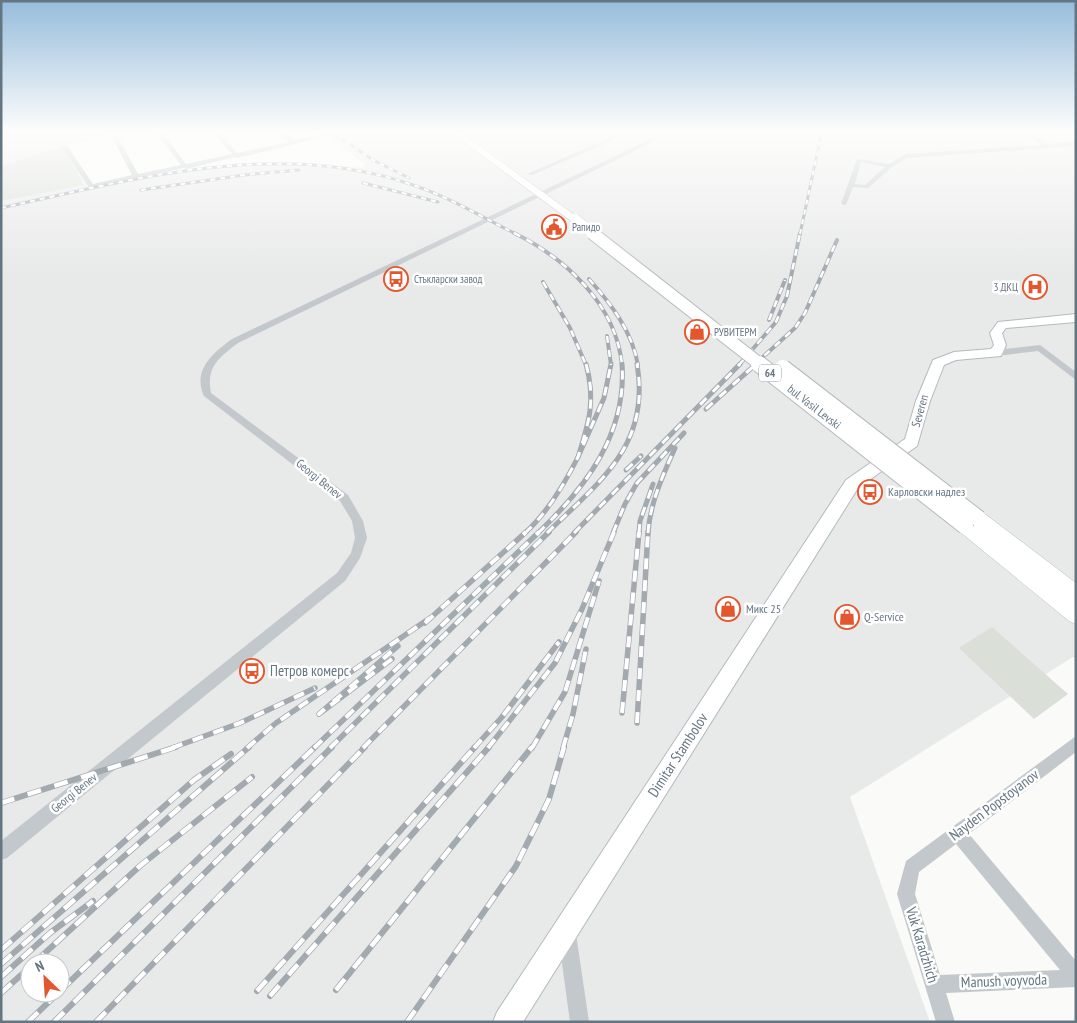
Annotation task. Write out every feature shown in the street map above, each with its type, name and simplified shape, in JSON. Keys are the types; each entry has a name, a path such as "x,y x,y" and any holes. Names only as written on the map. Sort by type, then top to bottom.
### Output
{"main road":[{"name":"bul. Vasil Levski","path":"527,179 581,218 972,522 1076,594"},
{"name":"bul. Vasil Levski","path":"534,179 547,192"},
{"path":"996,353 1000,345 996,333 1002,326 1076,318"},
{"name":"Severen","path":"849,489 852,484 912,442 923,400 934,368 938,363 954,356 996,353"},
{"name":"Dimitar Stambolov","path":"507,1022 849,489"},
{"name":"bul. Vasil Levski","path":"972,522 1076,615"}],"street":[{"path":"86,179 91,186 127,179"},
{"name":"Georgi Benev","path":"1,852 342,577 355,558 363,537 359,520 344,498 207,394 203,380 207,366 235,341 574,179"},
{"path":"844,204 853,179"},
{"path":"851,185 866,187 875,179"},
{"name":"Severen","path":"996,353 1040,348 1076,377"},
{"name":"Nayden Popstoyanov","path":"912,868 1076,743"},
{"path":"958,834 1076,977"},
{"name":"Vuk Karadzhich","path":"912,868 906,894 946,1022"},
{"path":"566,930 580,1022"},
{"name":"Manush voyvoda","path":"933,984 1076,977"}],"shaded area":[{"path":"1,179 81,179 84,185 1,201"},
{"path":"81,179 88,179 92,186 133,179 1076,179 1076,658 1073,657 850,797 930,1022 1,1022 1,201 84,184"},
{"path":"992,627 1068,694 1034,719 959,648"}],"railway":[{"path":"1,208 140,179"},
{"path":"141,190 218,179"},
{"path":"389,179 424,189 516,234"},
{"path":"800,234 812,179"},
{"path":"363,183 438,202"},
{"path":"514,233 552,256 569,270 599,303 610,322 618,343 622,365"},
{"path":"739,365 776,322 787,296 800,233"},
{"path":"754,365 795,328 805,313 837,240"},
{"path":"589,279 605,298 626,329 638,365"},
{"path":"769,320 785,280"},
{"path":"543,282 570,328 586,365"},
{"path":"607,336 611,364"},
{"path":"578,457 588,422 591,400 591,389 586,364"},
{"path":"578,457 604,398 611,364"},
{"path":"547,533 602,479 617,460 628,440 636,418 639,393 637,364"},
{"path":"574,533 740,364"},
{"path":"706,409 756,364"},
{"path":"539,532 572,497 600,458 618,413 622,389 622,365"},
{"path":"613,533 625,504 637,483 684,433"},
{"path":"648,533 654,500 675,448"},
{"path":"626,470 641,456"},
{"path":"526,532 555,498 578,457"},
{"path":"639,533 640,521 653,484"},
{"path":"425,623 526,532"},
{"path":"314,748 539,532"},
{"path":"330,748 549,532"},
{"path":"363,748 576,532"},
{"path":"488,748 555,663 582,609 614,532"},
{"path":"622,713 639,532"},
{"path":"637,723 648,532"},
{"path":"532,748 565,692 599,581"},
{"path":"247,748 276,723 430,618"},
{"path":"474,748 502,717 559,642"},
{"path":"392,659 319,714 398,646"},
{"path":"563,748 573,714 586,649"},
{"path":"172,748 240,723 315,688"},
{"path":"1,803 176,747"},
{"path":"1,964 249,747"},
{"path":"70,981 315,747"},
{"path":"54,1022 332,747"},
{"path":"96,1022 365,747"},
{"path":"257,991 475,747"},
{"path":"270,996 489,747"},
{"path":"336,990 532,747"},
{"path":"407,1022 516,866 549,799 564,747"},
{"path":"1,950 194,780 231,754"},
{"path":"45,953 141,865 252,777"},
{"path":"1,977 50,933 93,901"},
{"path":"1,993 20,976"},
{"path":"28,1022 48,1003"}],"place":[{"name":"Рапидо","path":"554,227"},
{"name":"Стъкларски завод","path":"396,279"},
{"name":"3 ДКЦ","path":"1035,287"},
{"name":"РУВИТЕРМ","path":"697,332"},
{"name":"Карловски надлез","path":"870,492"},
{"name":"Микс 25","path":"728,609"},
{"name":"Q-Service","path":"847,617"},
{"name":"Петров комерс","path":"252,671"}]}
